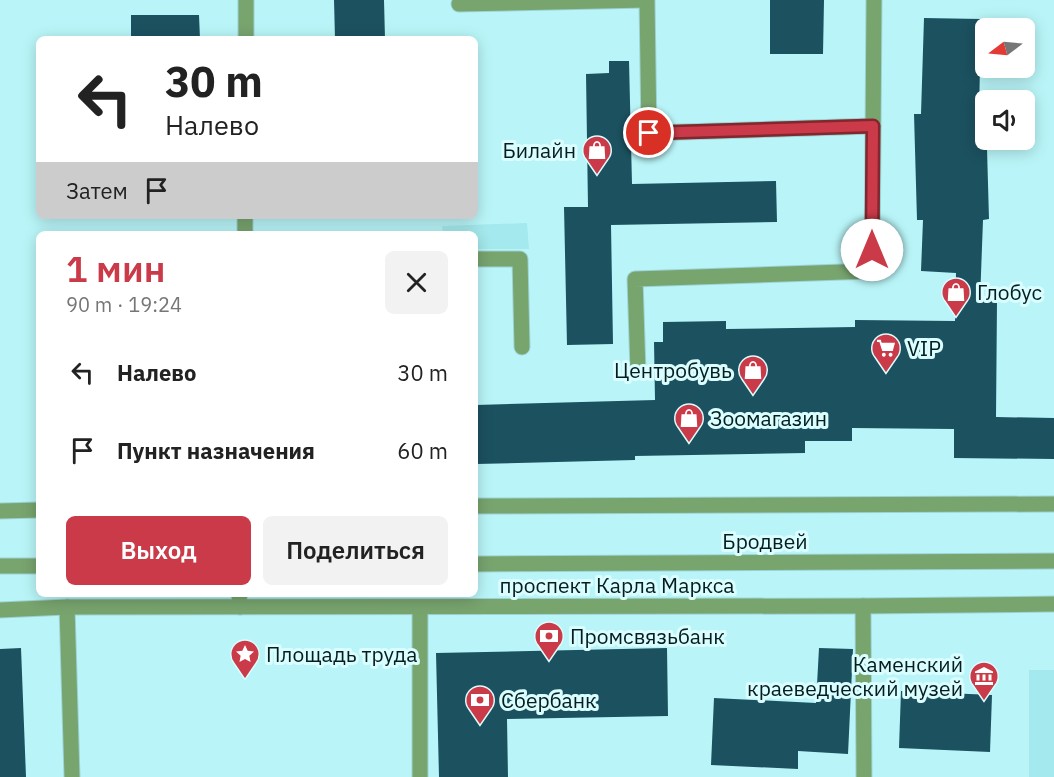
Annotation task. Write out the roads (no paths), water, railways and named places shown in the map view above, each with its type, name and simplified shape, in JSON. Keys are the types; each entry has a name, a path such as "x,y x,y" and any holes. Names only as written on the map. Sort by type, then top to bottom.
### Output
{"street":[{"path":"246,0 246,36"},
{"path":"459,3 646,0 649,133 873,126"},
{"path":"638,371 634,279 872,271 874,0"},
{"path":"478,259 520,259 522,347"},
{"path":"478,506 1054,504"},
{"path":"0,511 36,510"},
{"name":"Бродвей","path":"478,564 1054,561"},
{"path":"0,566 36,566"},
{"name":"проспект Карла Маркса","path":"0,610 239,600 420,607 1054,604"},
{"path":"863,606 864,777"},
{"path":"67,607 72,777"},
{"path":"420,607 420,777"}],"place":[{"name":"Билайн","path":"597,176"},
{"name":"Глобус","path":"956,318"},
{"name":"VIP","path":"886,374"},
{"name":"Центробувь","path":"753,396"},
{"name":"Зоомагазин","path":"689,444"},
{"name":"Промсвязьбанк","path":"549,662"},
{"name":"Площадь труда","path":"245,680"},
{"name":"Каменский краеведческий музей","path":"984,702"},
{"name":"Сбербанк","path":"480,726"}]}
